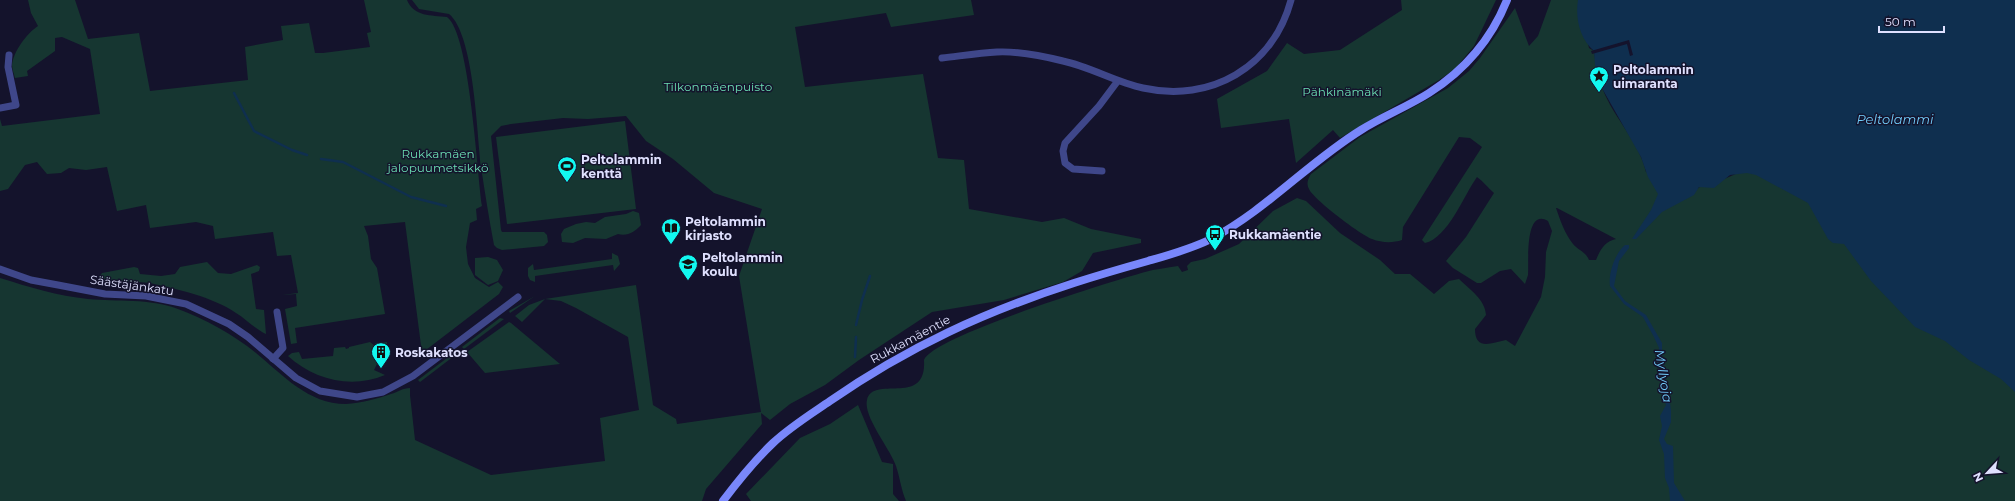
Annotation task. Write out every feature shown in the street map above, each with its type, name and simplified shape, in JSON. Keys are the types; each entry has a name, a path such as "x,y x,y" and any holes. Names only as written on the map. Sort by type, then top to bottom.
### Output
{"main road":[{"name":"Rukkamäentie","path":"723,501 745,473 774,442 862,379 906,353 973,320 1072,284 1178,252 1210,239 1236,224 1346,139 1427,94 1452,77 1474,56 1483,44 1500,18 1507,0"}],"street":[{"path":"942,58 996,52 1039,56 1063,60 1090,68 1117,82 1164,92 1196,89 1221,82 1239,74 1256,61 1275,38 1287,14 1291,0"},
{"path":"0,108 16,105 8,66 8,55"},
{"path":"1102,171 1073,169 1065,163 1063,151 1065,143 1099,106 1117,82"},
{"name":"Säästäjänkatu","path":"0,269 31,280 105,294 146,296 186,304 229,324 248,337 296,378 320,391 357,397 373,395 391,388 413,376 518,297"},
{"path":"273,359 283,348 277,312"}],"green space":[{"name":"Rukkamäen jalopuumetsikkö","path":"28,0 75,0 88,39 139,33 150,91 248,80 245,47 283,40 281,26 309,23 315,53 370,47 367,33 371,32 364,0 407,0 414,10 424,14 447,17 455,29 467,76 482,206 476,209 477,220 470,223 466,247 468,264 475,278 489,287 498,282 503,287 499,294 422,353 405,222 364,226 368,236 371,259 377,268 385,314 295,328 297,343 291,344 285,309 297,306 296,294 282,295 298,293 291,255 277,256 273,232 215,239 213,226 196,222 150,228 146,205 117,211 107,167 86,170 69,168 61,173 47,174 37,162 25,165 8,189 0,191 0,119 2,126 100,114 90,49 62,37 55,38 55,51 27,71 28,76 15,78 12,65 15,54 25,38 38,26 31,13"},
{"name":"Tilkonmäenpuisto","path":"412,0 971,0 974,15 891,27 886,13 795,27 805,87 923,74 938,158 964,160 969,209 1042,222 1064,218 1091,229 1141,239 1141,243 1093,253 1082,271 1063,282 1004,300 932,312 859,360 825,385 790,404 770,420 761,413 762,424 706,489 702,501 0,501 0,278 66,296 88,299 156,303 178,309 229,334 256,353 297,387 308,394 332,403 346,404 363,402 410,388 415,440 491,475 605,461 600,418 639,410 628,337 561,301 545,299 636,285 653,405 676,419 677,424 761,412 739,276 762,209 714,193 673,159 646,141 626,116 588,119 563,118 511,124 501,126 491,136 501,230 502,232 544,232 547,235 548,242 544,246 502,250 497,248 494,245 481,167 473,85 464,42 457,25 449,14 419,9"},
{"name":"Pähkinämäki","path":"1401,0 1496,0 1474,46 1455,69 1439,80 1340,138 1333,130 1296,163 1289,119 1221,128 1217,99 1267,71 1287,43 1304,54 1340,50 1402,10"},
{"path":"1551,0 1578,0 1589,48 1594,51 1601,85 1613,110 1638,150 1646,172 1697,189 1701,186 1706,187 1747,169 1776,177 1813,204 2015,386 2015,501 906,501 893,459 869,415 867,400 871,393 879,390 909,387 917,383 923,374 924,360 935,350 958,337 989,324 1063,297 1145,272 1178,266 1182,272 1188,270 1187,266 1191,262 1205,259 1239,244 1273,211 1297,198 1306,201 1340,233 1380,260 1395,274 1410,274 1434,294 1449,281 1459,279 1480,299 1485,309 1486,315 1475,329 1478,340 1481,343 1490,344 1506,340 1515,346 1541,297 1545,277 1546,252 1552,231 1548,221 1540,219 1535,222 1531,229 1528,249 1528,275 1525,284 1511,269 1500,271 1481,283 1477,283 1453,268 1446,261 1466,237 1494,193 1477,177 1448,225 1433,239 1425,243 1422,240 1482,147 1470,138 1459,137 1403,227 1402,240 1399,241 1380,241 1372,239 1358,231 1312,194 1308,187 1308,179 1311,174 1360,137 1448,88 1469,71 1480,58 1515,8 1529,46 1538,36","holes":["1557,208 1616,239 1603,246 1596,260 1589,260 1586,255 1573,244 1568,236 1559,217"]},
{"name":"Peltolammin kenttä","path":"625,121 636,209 507,224 496,137"},
{"path":"633,211 639,213 641,225 631,233 625,235 618,234 606,239 585,238 573,243 562,242 561,234 564,229 586,222 595,223 605,217 626,214"},
{"path":"612,253 618,256 620,264 614,271 613,265 535,276 535,282 530,280 528,276 528,268 533,264 534,270 612,259"},
{"path":"488,257 497,260 503,270 498,281 488,285 475,275 475,258"},
{"path":"207,262 218,273 231,274 257,265 260,267 259,271 251,274 256,309 264,310 266,334 227,307 206,298 145,282 109,281 99,277 102,273 134,267 138,268 140,274 161,276 175,274 180,267"},
{"path":"535,296 510,313 509,311"},
{"path":"545,299 522,322 515,316 529,305"},
{"path":"500,318 504,319 464,349 462,347"},
{"path":"509,322 560,364 485,373 467,352"},
{"path":"370,342 381,351 384,366 390,368 377,364 374,370 385,375 372,379 360,381 334,380 309,371 288,356 292,353 299,352 302,359 333,356 334,348 345,347 346,349"},
{"path":"387,342 387,349 380,348 375,343"},
{"path":"455,352 458,353 420,382 418,380"},
{"path":"858,405 882,462 893,464 893,494 899,501 751,501 746,494 800,438 830,424"}],"water":[{"name":"Peltolammi","path":"1578,0 2015,0 2015,392 2001,379 1969,360 1945,341 1915,327 1871,281 1844,244 1833,243 1828,239 1808,203 1756,175 1747,173 1730,175 1714,188 1699,187 1694,195 1662,212 1636,239 1632,239 1651,210 1658,194 1648,177 1641,157 1603,90 1595,65 1594,51 1585,41 1578,21"},
{"name":"Myllyoja","path":"1625,245 1629,245 1629,248 1619,261 1614,286 1625,301 1646,315 1662,343 1662,360 1665,370 1665,391 1670,403 1671,411 1671,422 1664,439 1667,444 1673,446 1674,483 1685,501 1670,501 1669,488 1665,478 1664,454 1659,440 1662,426 1660,416 1666,405 1662,392 1661,372 1657,363 1659,348 1643,317 1624,304 1610,286 1610,276 1615,258"}],"pier":[{"path":"1629,40 1633,55 1630,56 1627,44 1592,54 1591,51"}],"waterway":[{"path":"234,93 254,131 292,150 307,155"},
{"path":"321,159 343,162 411,197 446,206"},
{"path":"856,325 870,276"},
{"path":"855,357 856,337"}],"place":[{"name":"Peltolammin uimaranta","path":"1599,93"},
{"name":"Peltolammin kenttä","path":"567,183"},
{"name":"Peltolammin kirjasto","path":"671,245"},
{"name":"Rukkamäentie","path":"1215,251"},
{"name":"Peltolammin koulu","path":"688,281"},
{"name":"Roskakatos","path":"381,369"}]}
